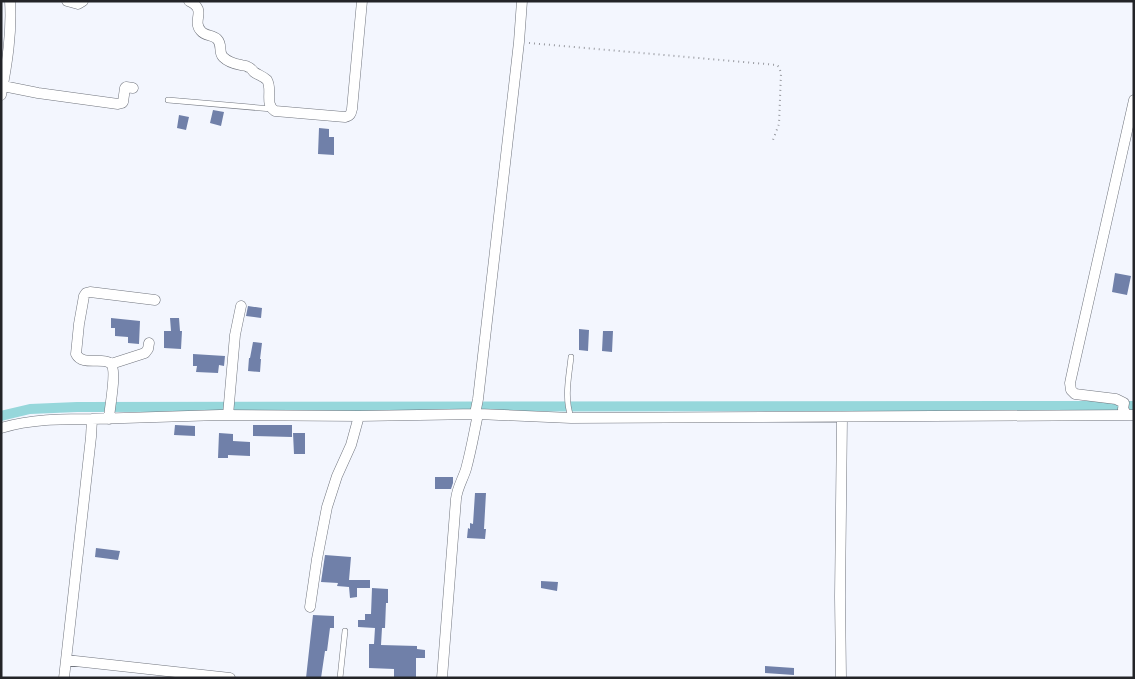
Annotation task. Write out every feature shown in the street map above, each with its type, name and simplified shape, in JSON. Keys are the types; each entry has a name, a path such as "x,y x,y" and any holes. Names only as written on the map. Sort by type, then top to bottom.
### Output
{"street":[{"path":"10,1 10,38 2,90 118,104 123,102 125,88 133,88"},
{"path":"68,1 78,4 84,1"},
{"path":"189,1 198,8 197,25 199,29 218,40 220,43 220,53 224,58 239,65 249,67 267,80 270,88 269,105 272,109 275,111 344,117 352,114 362,1"},
{"path":"442,678 456,499 468,459 478,399 519,42 522,1"},
{"path":"1127,410 1116,399 1075,394 1071,390 1070,383 1134,100"},
{"path":"149,343 148,349 145,352 111,364 81,360 77,357 79,324 85,295 90,292 156,300"},
{"path":"228,409 235,335 241,306"},
{"path":"109,417 112,400 113,371 111,364"},
{"path":"1,428 33,421 92,419 228,409 359,416 476,414 842,417 1127,410"},
{"path":"310,607 316,559 327,507 359,416"},
{"path":"841,678 842,417"},
{"path":"64,678 92,419"},
{"path":"66,660 230,678"}],"lane":[{"path":"168,100 272,109"},
{"path":"570,415 567,404 571,357"},
{"path":"340,678 345,631"}],"path":[{"path":"519,42 777,66 781,73 779,124 773,140"}],"building":[{"path":"213,110 224,112 221,126 210,123"},
{"path":"179,115 189,117 186,130 177,128"},
{"path":"319,128 329,129 329,137 334,137 334,155 318,154"},
{"path":"1115,273 1131,276 1127,295 1112,292"},
{"path":"248,306 262,308 261,318 246,316"},
{"path":"111,318 140,321 139,344 128,343 128,337 115,336 115,328 111,328"},
{"path":"170,318 179,318 180,331 182,331 181,349 164,348 164,331 171,331"},
{"path":"579,329 589,330 588,351 579,350"},
{"path":"603,331 613,331 612,352 602,351"},
{"path":"253,342 262,343 260,372 248,371"},
{"path":"193,354 225,356 224,366 219,365 218,373 196,372 197,366 193,366"},
{"path":"175,425 195,426 195,436 174,435"},
{"path":"253,425 292,425 292,437 253,436"},
{"path":"219,433 233,434 233,441 250,442 250,456 228,455 228,458 218,458"},
{"path":"293,433 305,433 305,454 294,454"},
{"path":"435,477 453,477 451,489 435,489"},
{"path":"475,493 486,493 485,539 467,538 470,523 473,524"},
{"path":"96,548 120,551 118,560 95,557"},
{"path":"325,555 351,557 349,580 370,580 370,588 357,588 357,597 350,598 349,587 337,586 338,583 321,582"},
{"path":"541,581 558,582 557,591 541,588"},
{"path":"372,588 388,589 385,628 382,628 381,645 417,646 417,649 425,650 425,658 416,658 416,678 394,678 394,669 369,668 369,644 374,644 375,628 358,627 358,620 365,620 365,614 371,614"},
{"path":"313,615 334,616 334,628 330,628 321,678 306,678"},
{"path":"765,666 794,668 794,675 765,673"}],"waterway":[{"path":"1,416 30,409 77,407 1134,406"}]}
